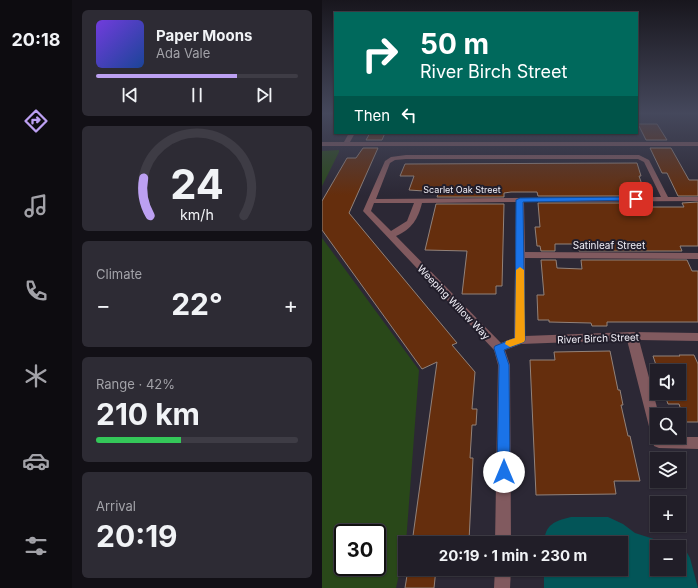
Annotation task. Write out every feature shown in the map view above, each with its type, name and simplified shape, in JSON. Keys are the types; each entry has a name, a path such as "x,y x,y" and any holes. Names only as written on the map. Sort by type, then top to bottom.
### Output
{"street":[{"path":"346,144 348,140"},
{"path":"322,144 698,144"},
{"path":"370,201 387,162 393,158 639,157 647,161 665,198"},
{"name":"Scarlet Oak Street","path":"370,201 665,198 698,199"},
{"path":"390,235 401,232 411,224 419,200"},
{"path":"520,200 520,340"},
{"name":"Weeping Willow Way","path":"370,201 367,211 499,348 504,365 503,536"},
{"name":"Satinleaf Street","path":"520,255 698,256"},
{"path":"632,336 651,408"},
{"name":"River Birch Street","path":"499,348 520,340 632,336 698,337"},
{"path":"686,441 698,443"},
{"path":"502,588 503,576"}],"shaded area":[{"path":"339,150 339,152 322,186 322,151"},
{"path":"322,238 419,370 407,536 398,536 399,576 396,588 322,588"},
{"path":"571,517 608,517 623,524 635,533 657,540 650,540 650,576 686,576 686,551 690,558 698,588 544,588 544,576 628,576 628,536 545,536 546,531 552,524"}],"building":[{"path":"363,148 378,148 349,213 457,343 452,345 475,372 472,409 477,409 476,425 472,425 470,458 473,458 469,536 413,536 437,362 422,369 322,230 322,201 347,158 356,158"},
{"path":"650,148 671,148 689,180 698,180 698,196 678,196 667,173 662,173"},
{"path":"637,163 641,176 639,176 646,196 538,196 537,192 511,192 504,193 504,197 437,197 439,192 409,190 414,176 400,176 405,164"},
{"path":"698,202 698,246 680,246 682,251 579,251 578,244 555,244 555,251 541,251 540,246 537,246 535,227 540,227 538,203 649,203 651,207 684,207 682,203"},
{"path":"436,204 504,204 502,286 496,286 496,294 462,294 467,251 425,250"},
{"path":"541,260 556,260 557,268 582,269 581,260 687,260 692,271 698,271 698,322 607,322 607,326 592,326 591,323 549,322 549,320 538,320 537,295 544,295"},
{"path":"610,351 618,390 620,390 623,405 621,405 628,436 630,436 640,481 614,481 616,494 536,495 530,360 555,360 554,352"},
{"path":"679,355 694,355 698,364 698,422 686,422 686,408 680,408 679,404 668,404 667,400 686,400 686,364 656,364 653,356 680,356"},
{"path":"407,576 435,576 434,588 405,588"}],"slow traffic":[{"path":"510,344 520,340 520,270"}],"route":[{"path":"504,472 504,365 499,348 520,340 520,200 636,199"}]}
